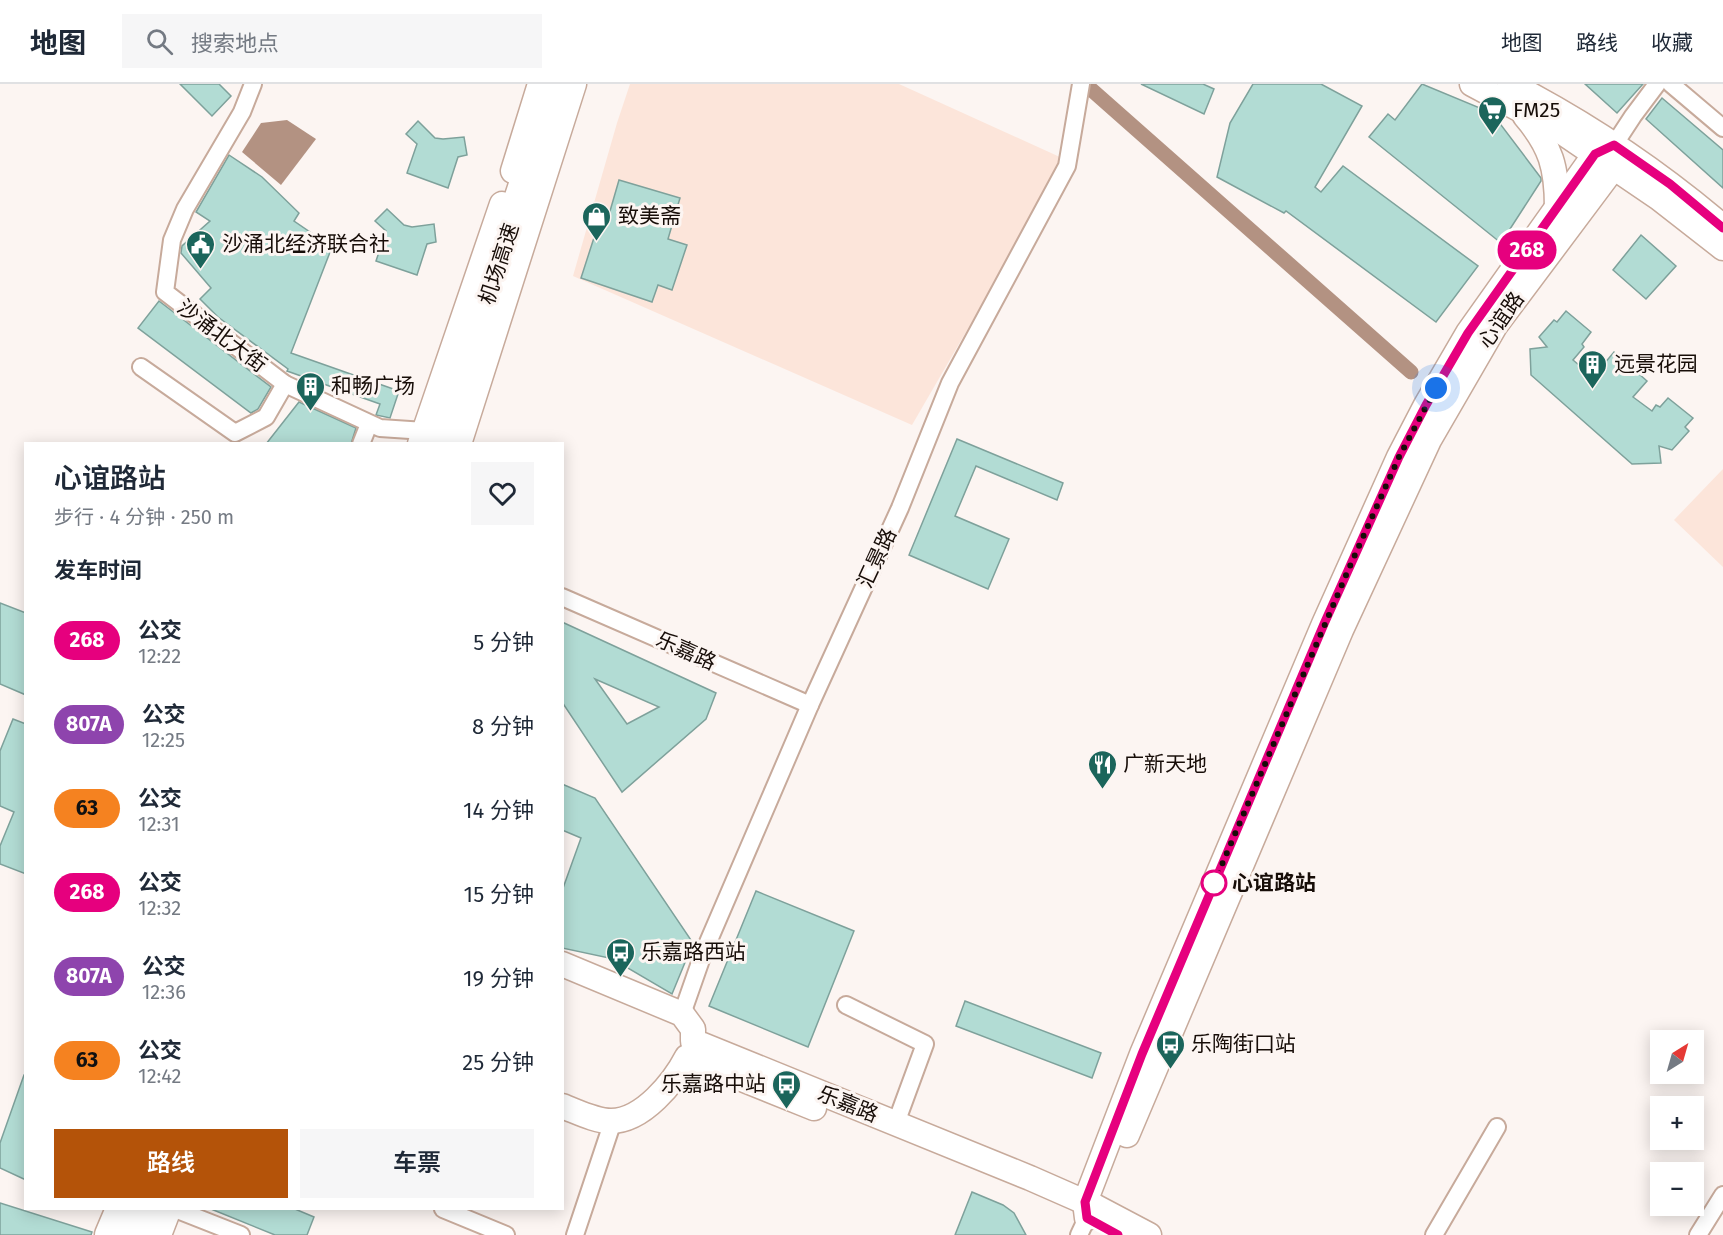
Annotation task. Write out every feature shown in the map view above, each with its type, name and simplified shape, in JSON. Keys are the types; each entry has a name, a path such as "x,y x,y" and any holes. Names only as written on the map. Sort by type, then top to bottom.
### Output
{"highway":[{"name":"机场高速","path":"428,440 557,84"},
{"path":"110,1235 120,1210"},
{"path":"137,1235 147,1210"}],"street":[{"name":"沙涌北大街","path":"253,84 242,112 185,209 172,240 165,292 285,384 380,429 428,440"},
{"path":"428,440 540,84"},
{"path":"460,442 574,84"},
{"name":"汇景路","path":"682,1014 703,954 810,705 900,508 950,383 1067,166 1079,107 1081,84"},
{"path":"1472,84 1513,95 1562,132 1673,187 1723,228"},
{"path":"1608,155 1632,116 1657,84"},
{"path":"1671,84 1723,129"},
{"path":"1513,95 1552,156 1556,174 1557,208"},
{"path":"1608,155 1723,248"},
{"name":"心谊路","path":"1087,1215 1142,1054 1324,624 1399,457 1468,333 1557,208 1608,155"},
{"name":"心谊路","path":"1087,1215 1341,630 1424,450 1495,326 1608,155"},
{"path":"141,367 235,433 266,417 285,384"},
{"path":"362,442 369,424"},
{"name":"乐嘉路","path":"564,598 810,705"},
{"path":"564,965 682,1014 693,1029 690,1049 667,1089 639,1111 613,1121 597,1119 564,1107"},
{"path":"846,1005 925,1044 896,1123"},
{"name":"乐嘉路","path":"690,1049 1087,1215 1149,1235"},
{"name":"乐嘉路","path":"690,1049 896,1123 1087,1215 1118,1235"},
{"path":"575,1235 613,1121"},
{"path":"1434,1235 1497,1127"},
{"path":"1698,1235 1723,1195"},
{"path":"119,1235 129,1210"},
{"path":"159,1235 169,1210"},
{"path":"178,1210 241,1235"},
{"path":"445,1210 506,1235"}],"shaded area":[{"path":"630,84 899,84 1062,158 999,275 912,425 573,276"},
{"path":"287,120 316,139 281,185 242,152 261,123"},
{"path":"1723,469 1723,567 1674,520"}],"building":[{"path":"180,84 219,84 231,96 212,116"},
{"path":"1141,84 1203,84 1214,89 1204,114"},
{"path":"1253,84 1321,84 1362,106 1315,187 1321,192 1343,166 1478,266 1436,322 1286,211 1284,213 1217,177 1230,123"},
{"path":"1422,84 1492,113 1541,178 1501,243 1369,137 1388,114 1395,120"},
{"path":"1585,84 1643,84 1617,113"},
{"path":"1662,98 1723,150 1723,188 1646,119"},
{"path":"418,121 435,138 464,137 467,155 458,157 448,188 407,173 417,144 406,134"},
{"path":"229,155 262,177 299,213 294,221 332,247 291,353 399,391 390,418 376,415 380,404 287,371 288,369 218,317 200,299 211,288 181,253 182,246 210,221 196,212"},
{"path":"619,180 680,198 668,239 687,245 672,290 658,285 652,302 581,278 601,216 608,218"},
{"path":"387,209 404,225 412,227 434,224 436,242 427,244 417,275 376,261 386,231 375,221"},
{"path":"1641,235 1676,266 1646,299 1613,270"},
{"path":"159,301 271,387 258,409 251,413 138,328"},
{"name":"远景花园","path":"1566,311 1591,332 1582,344 1584,347 1573,360 1593,377 1614,352 1647,381 1633,397 1652,411 1656,405 1660,407 1668,398 1693,418 1685,427 1689,431 1672,450 1659,446 1661,463 1632,464 1531,375 1530,349 1547,347 1539,337 1554,320 1557,322"},
{"name":"和畅广场","path":"299,402 356,428 352,442 268,442"},
{"path":"957,439 1063,483 1057,500 976,466 955,516 1009,539 988,589 909,555"},
{"path":"0,603 24,612 24,694 0,684"},
{"path":"564,623 716,693 706,719 622,792 564,705","holes":["595,679 659,707 627,724"]},
{"path":"13,719 24,723 24,873 0,864 0,846 14,812 0,806 0,751"},
{"path":"564,785 595,798 693,943 672,994 626,967 628,962 564,948 564,885 581,838 564,831"},
{"path":"756,891 854,931 808,1047 709,1006"},
{"path":"965,1001 1101,1053 1092,1078 956,1026"},
{"path":"24,1075 24,1179 0,1168 0,1143"},
{"path":"972,1192 1003,1205 1014,1213 1026,1235 955,1235"},
{"path":"0,1203 92,1232 91,1235 0,1235"},
{"path":"213,1210 297,1210 314,1217 307,1235 275,1235"}],"waterway":[{"path":"1085,84 1411,372"}],"bus line":[{"name":"268","path":"1118,1235 1087,1218 1085,1202 1142,1054 1324,624 1399,457 1468,333 1595,154 1614,145 1670,184 1723,228"}],"place":[{"name":"FM25","path":"1492,136"},
{"name":"致美斋","path":"597,242"},
{"name":"沙涌北经济联合社","path":"201,270"},
{"name":"远景花园","path":"1593,390"},
{"name":"和畅广场","path":"310,412"},
{"name":"广新天地","path":"1102,790"},
{"name":"心谊路站","path":"1214,883"},
{"name":"乐嘉路西站","path":"620,978"},
{"name":"乐陶街口站","path":"1170,1070"},
{"name":"乐嘉路中站","path":"787,1110"}],"route":[{"path":"1214,883 1350,566 1399,457 1436,388"}]}
